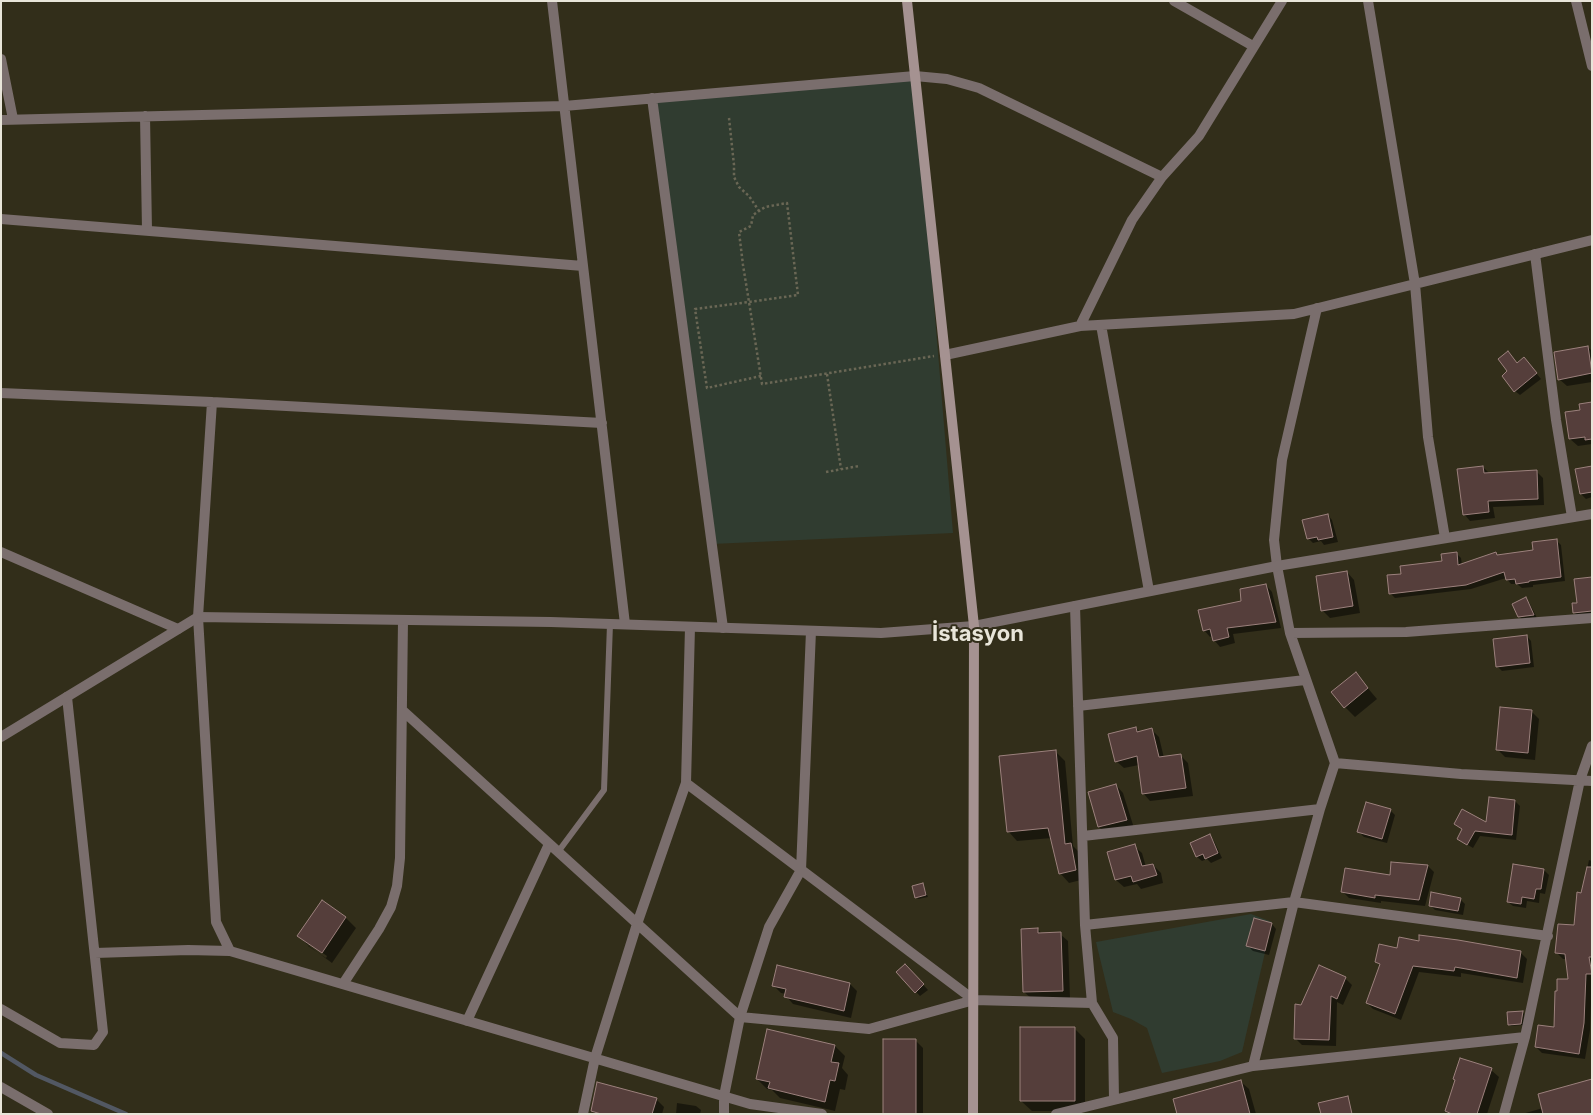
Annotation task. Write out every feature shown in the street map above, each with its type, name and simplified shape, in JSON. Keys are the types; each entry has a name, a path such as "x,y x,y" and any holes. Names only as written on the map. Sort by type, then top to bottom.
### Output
{"main road":[{"path":"907,1 974,626 974,1114"}],"street":[{"path":"552,1 625,624"},
{"path":"1174,1 1253,46"},
{"path":"1080,326 1132,220 1162,177 1199,136 1282,1"},
{"path":"1368,1 1415,284 1428,438 1445,538"},
{"path":"1576,1 1592,66"},
{"path":"1,59 13,119"},
{"path":"1,120 564,106 915,76 947,79 995,94 1162,177"},
{"path":"652,98 723,628"},
{"path":"145,116 146,230"},
{"path":"1,219 583,266"},
{"path":"945,355 1080,326 1294,314 1592,240"},
{"path":"1535,254 1556,420 1572,517"},
{"path":"1253,1066 1294,902 1335,763 1290,633 1274,540 1282,460 1317,308"},
{"path":"1101,325 1149,591"},
{"path":"1,393 212,402 602,423"},
{"path":"212,402 198,617 216,922 230,951"},
{"path":"1,737 198,617 625,624 881,633 974,626 1277,566 1592,514"},
{"path":"1,552 178,629"},
{"path":"1075,606 1085,926 1092,1003 1113,1038 1114,1100"},
{"path":"1290,633 1406,632 1592,618"},
{"path":"342,984 379,929 391,907 397,886 400,858 403,620"},
{"path":"583,1114 595,1058 637,924 686,783 690,627"},
{"path":"724,1114 724,1096 740,1018 769,927 801,870 811,631"},
{"path":"1078,706 1305,680"},
{"path":"1,1010 60,1043 94,1045 103,1032 67,697"},
{"path":"402,710 740,1018 869,1029 974,1000 1092,1003"},
{"path":"1504,1114 1525,1037 1548,936 1580,780 1592,746"},
{"path":"1335,763 1461,774 1592,780"},
{"path":"686,783 974,1000"},
{"path":"1083,836 1320,809"},
{"path":"467,1021 550,844"},
{"path":"1085,926 1294,902 1548,936"},
{"path":"95,953 188,950 230,951 750,1104 822,1114"},
{"path":"1056,1114 1253,1066 1525,1037"},
{"path":"1,1086 48,1114"}],"lane":[{"path":"558,852 604,790 610,624"}],"path":[{"path":"729,118 734,177 738,187 749,196 760,211"},
{"path":"761,376 706,388 695,309 749,302 798,295 787,203 765,207 753,215 751,226 739,232 749,302 761,376 762,384 945,355"},
{"path":"827,374 841,469"},
{"path":"826,472 859,466"}],"green space":[{"path":"915,76 953,533 712,544 652,98"},
{"path":"1251,914 1272,922 1242,1052 1220,1061 1162,1073 1147,1028 1113,1012 1096,942"}],"building":[{"path":"1588,346 1592,373 1558,380 1554,352"},
{"path":"1508,351 1517,363 1524,357 1537,373 1514,392 1502,376 1507,371 1498,359"},
{"path":"1592,402 1592,439 1585,440 1585,437 1569,439 1565,412 1580,410 1579,404"},
{"path":"1483,466 1484,473 1537,470 1538,499 1488,501 1489,512 1463,515 1457,469"},
{"path":"1592,466 1592,492 1580,494 1575,469"},
{"path":"1328,514 1333,537 1318,540 1317,537 1307,539 1302,520"},
{"path":"1557,539 1561,577 1516,584 1515,579 1506,580 1504,572 1466,585 1389,594 1387,575 1401,574 1400,566 1442,561 1441,554 1457,552 1458,565 1496,552 1497,555 1533,550 1532,542"},
{"path":"1347,571 1353,606 1321,611 1316,576"},
{"path":"1592,577 1592,611 1573,613 1572,603 1577,603 1574,579"},
{"path":"1266,584 1276,622 1227,628 1229,637 1213,641 1210,629 1203,631 1198,610 1241,601 1240,589"},
{"path":"1526,597 1534,615 1518,617 1512,604"},
{"path":"1527,635 1530,663 1496,667 1493,639"},
{"path":"1356,672 1368,688 1344,708 1331,692"},
{"path":"1500,707 1532,710 1528,753 1496,750"},
{"path":"1136,727 1137,732 1152,728 1159,757 1181,754 1186,788 1142,794 1137,756 1115,762 1108,734"},
{"path":"1056,750 1065,844 1071,843 1076,870 1059,874 1048,828 1007,832 999,756"},
{"path":"1116,784 1127,820 1098,827 1088,792"},
{"path":"1489,797 1515,800 1512,835 1475,831 1467,845 1457,839 1462,829 1454,824 1462,809 1486,822"},
{"path":"1366,802 1391,809 1382,839 1357,832"},
{"path":"1210,834 1218,853 1205,859 1203,854 1196,857 1190,843"},
{"path":"1135,844 1142,866 1153,864 1157,875 1133,882 1131,876 1115,880 1107,852"},
{"path":"1391,862 1428,865 1419,900 1375,895 1375,898 1341,892 1345,868 1390,875"},
{"path":"1513,864 1544,869 1541,889 1536,889 1534,899 1522,897 1521,904 1507,902"},
{"path":"1587,867 1592,867 1592,957 1589,957 1592,974 1586,974 1584,1023 1579,1054 1535,1047 1538,1025 1554,1027 1557,979 1568,979 1565,954 1555,953 1558,924 1574,925 1577,892 1581,893"},
{"path":"923,883 926,895 915,898 912,886"},
{"path":"1431,892 1461,898 1458,911 1429,906"},
{"path":"322,900 346,917 322,953 297,936"},
{"path":"1254,918 1272,923 1265,951 1246,946"},
{"path":"1038,928 1038,933 1061,932 1063,991 1023,992 1021,929"},
{"path":"1419,935 1521,951 1517,978 1455,967 1454,971 1413,966 1395,1014 1366,1003 1380,964 1375,962 1379,944 1397,948 1399,937 1419,941"},
{"path":"905,964 924,984 915,993 896,972"},
{"path":"777,965 850,983 844,1011 784,997 786,989 772,986"},
{"path":"1319,965 1346,977 1337,999 1331,996 1329,1040 1294,1039 1295,1004 1301,1005"},
{"path":"1523,1011 1521,1024 1508,1025 1507,1012"},
{"path":"1020,1027 1075,1027 1075,1101 1020,1101"},
{"path":"767,1029 835,1045 831,1062 839,1063 835,1081 830,1080 825,1102 768,1088 770,1082 756,1079"},
{"path":"883,1039 916,1039 916,1114 883,1114"},
{"path":"1460,1058 1492,1068 1477,1114 1452,1114 1445,1111"},
{"path":"1592,1079 1592,1114 1543,1114 1538,1094"},
{"path":"1241,1080 1250,1114 1177,1114 1173,1099"},
{"path":"597,1082 657,1098 652,1114 601,1114 591,1111"},
{"path":"1348,1096 1352,1114 1321,1114 1318,1103"}],"waterway":[{"path":"1,1053 36,1075 126,1114"}],"district":[{"name":"İstasyon","path":"978,634"}]}
